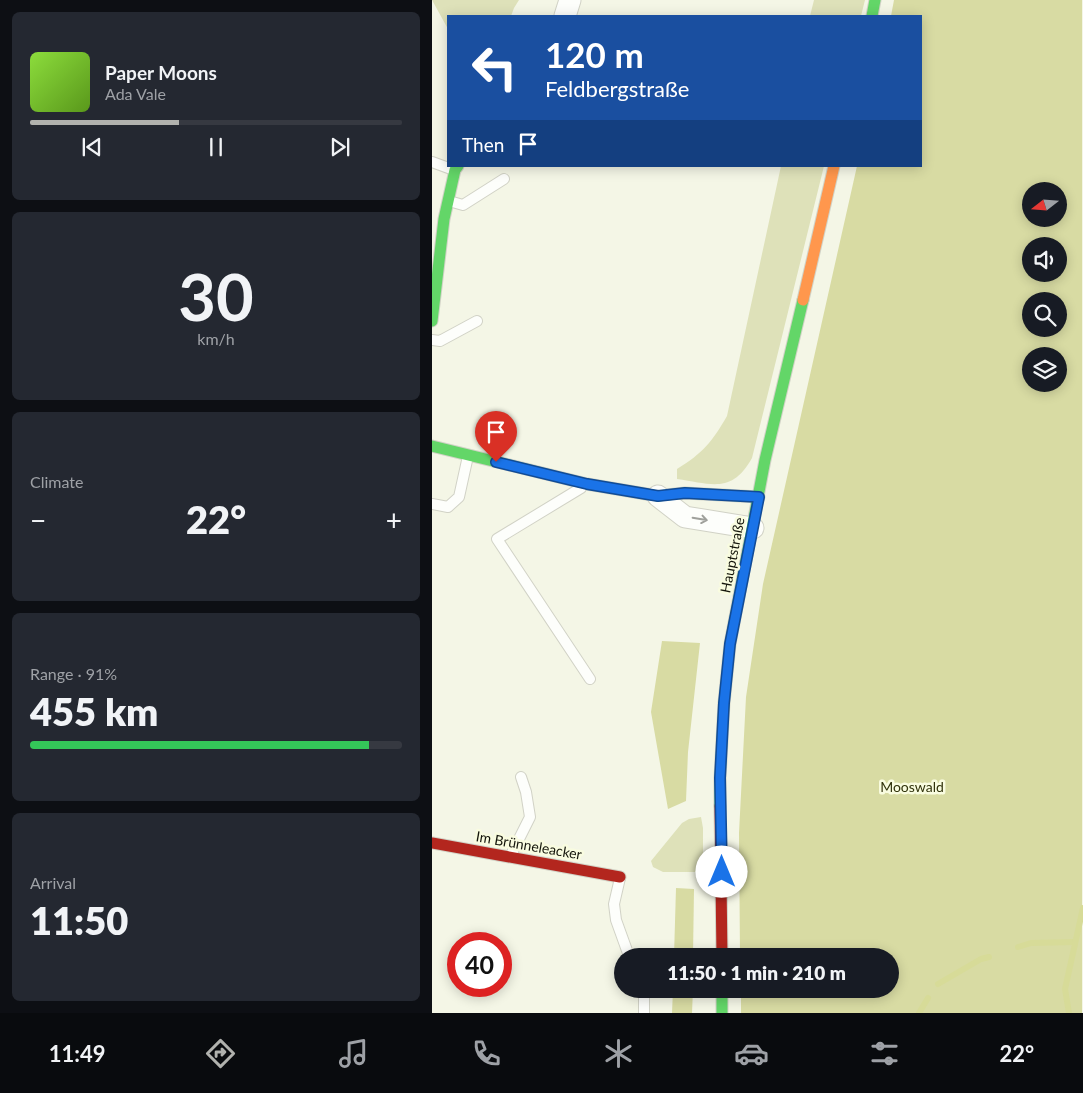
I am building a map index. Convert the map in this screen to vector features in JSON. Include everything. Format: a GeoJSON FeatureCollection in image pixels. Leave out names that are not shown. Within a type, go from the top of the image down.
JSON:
{"type":"FeatureCollection","features":[{"type":"Feature","properties":{"kind":"street"},"geometry":{"type":"LineString","coordinates":[[565,15],[570,0]]}},
{"type":"Feature","properties":{"kind":"street"},"geometry":{"type":"LineString","coordinates":[[872,15],[876,0]]}},
{"type":"Feature","properties":{"kind":"street","name":"Hauptstraße"},"geometry":{"type":"LineString","coordinates":[[722,948],[720,778],[724,703],[730,644],[765,460],[834,167]]}},
{"type":"Feature","properties":{"kind":"street"},"geometry":{"type":"LineString","coordinates":[[432,320],[448,200],[456,168]]}},
{"type":"Feature","properties":{"kind":"street"},"geometry":{"type":"LineString","coordinates":[[432,446],[587,484],[658,496],[685,493],[759,497]]}},
{"type":"Feature","properties":{"kind":"street"},"geometry":{"type":"LineString","coordinates":[[658,496],[685,517],[753,528]]}},
{"type":"Feature","properties":{"kind":"street","name":"Im Brünneleacker"},"geometry":{"type":"LineString","coordinates":[[432,843],[620,877]]}},
{"type":"Feature","properties":{"kind":"street"},"geometry":{"type":"LineString","coordinates":[[722,998],[722,1013]]}},
{"type":"Feature","properties":{"kind":"lane"},"geometry":{"type":"LineString","coordinates":[[432,162],[447,166]]}},
{"type":"Feature","properties":{"kind":"lane"},"geometry":{"type":"LineString","coordinates":[[448,200],[463,205],[504,179]]}},
{"type":"Feature","properties":{"kind":"lane"},"geometry":{"type":"LineString","coordinates":[[432,340],[440,341],[477,320]]}},
{"type":"Feature","properties":{"kind":"lane"},"geometry":{"type":"LineString","coordinates":[[432,504],[448,506],[459,497],[468,455]]}},
{"type":"Feature","properties":{"kind":"lane"},"geometry":{"type":"LineString","coordinates":[[587,484],[497,539],[590,679]]}},
{"type":"Feature","properties":{"kind":"lane"},"geometry":{"type":"LineString","coordinates":[[510,857],[530,817],[521,776]]}},
{"type":"Feature","properties":{"kind":"lane"},"geometry":{"type":"LineString","coordinates":[[620,877],[614,904],[616,920],[626,948]]}},
{"type":"Feature","properties":{"kind":"lane"},"geometry":{"type":"LineString","coordinates":[[644,998],[644,1013]]}},
{"type":"Feature","properties":{"kind":"green space"},"geometry":{"type":"Polygon","coordinates":[[[432,0],[519,0],[511,15],[447,15],[447,27],[432,0]]]}},
{"type":"Feature","properties":{"kind":"green space"},"geometry":{"type":"Polygon","coordinates":[[[814,0],[865,0],[861,15],[810,15],[814,0]]]}},
{"type":"Feature","properties":{"kind":"green space","name":"Mooswald"},"geometry":{"type":"Polygon","coordinates":[[[894,0],[1082,0],[1082,1013],[741,1013],[741,998],[899,998],[899,948],[740,948],[739,833],[746,697],[763,584],[857,167],[922,167],[922,15],[891,15],[894,0]]]}},
{"type":"Feature","properties":{"kind":"green space"},"geometry":{"type":"Polygon","coordinates":[[[781,167],[824,167],[752,458],[737,477],[729,482],[711,484],[677,479],[677,469],[694,458],[706,446],[717,433],[727,416],[781,167]]]}},
{"type":"Feature","properties":{"kind":"green space"},"geometry":{"type":"Polygon","coordinates":[[[662,641],[700,643],[688,752],[686,801],[668,809],[651,712],[662,641]]]}},
{"type":"Feature","properties":{"kind":"green space"},"geometry":{"type":"Polygon","coordinates":[[[701,817],[703,828],[703,865],[700,865],[700,872],[663,872],[653,867],[651,861],[682,823],[689,819],[701,817]]]}},
{"type":"Feature","properties":{"kind":"green space"},"geometry":{"type":"Polygon","coordinates":[[[676,888],[694,889],[693,948],[674,948],[676,888]]]}},
{"type":"Feature","properties":{"kind":"green space"},"geometry":{"type":"Polygon","coordinates":[[[673,998],[693,998],[692,1013],[672,1013],[673,998]]]}},
{"type":"Feature","properties":{"kind":"waterway"},"geometry":{"type":"LineString","coordinates":[[1069,1013],[1065,989],[1083,908]]}},
{"type":"Feature","properties":{"kind":"waterway"},"geometry":{"type":"LineString","coordinates":[[1018,947],[1031,943],[1075,942]]}},
{"type":"Feature","properties":{"kind":"waterway"},"geometry":{"type":"LineString","coordinates":[[938,984],[981,959],[989,957]]}},
{"type":"Feature","properties":{"kind":"waterway"},"geometry":{"type":"LineString","coordinates":[[919,1013],[928,998]]}},
{"type":"Feature","properties":{"kind":"traffic: fast"},"geometry":{"type":"LineString","coordinates":[[872,15],[875,0]]}},
{"type":"Feature","properties":{"kind":"traffic: fast"},"geometry":{"type":"LineString","coordinates":[[432,321],[444,219],[457,167]]}},
{"type":"Feature","properties":{"kind":"traffic: fast"},"geometry":{"type":"LineString","coordinates":[[720,806],[724,703],[730,644],[765,460],[803,300]]}},
{"type":"Feature","properties":{"kind":"traffic: fast"},"geometry":{"type":"LineString","coordinates":[[432,446],[587,484],[658,496],[685,493],[759,497]]}},
{"type":"Feature","properties":{"kind":"traffic: fast"},"geometry":{"type":"LineString","coordinates":[[722,998],[722,1013]]}},
{"type":"Feature","properties":{"kind":"traffic: slow"},"geometry":{"type":"LineString","coordinates":[[803,300],[834,167]]}},
{"type":"Feature","properties":{"kind":"traffic: jam"},"geometry":{"type":"LineString","coordinates":[[720,806],[722,948]]}},
{"type":"Feature","properties":{"kind":"traffic: jam"},"geometry":{"type":"LineString","coordinates":[[432,843],[620,877]]}},
{"type":"Feature","properties":{"kind":"route"},"geometry":{"type":"LineString","coordinates":[[496,462],[587,484],[658,496],[685,493],[759,497],[730,644],[724,703],[720,778],[722,872]]}}]}
